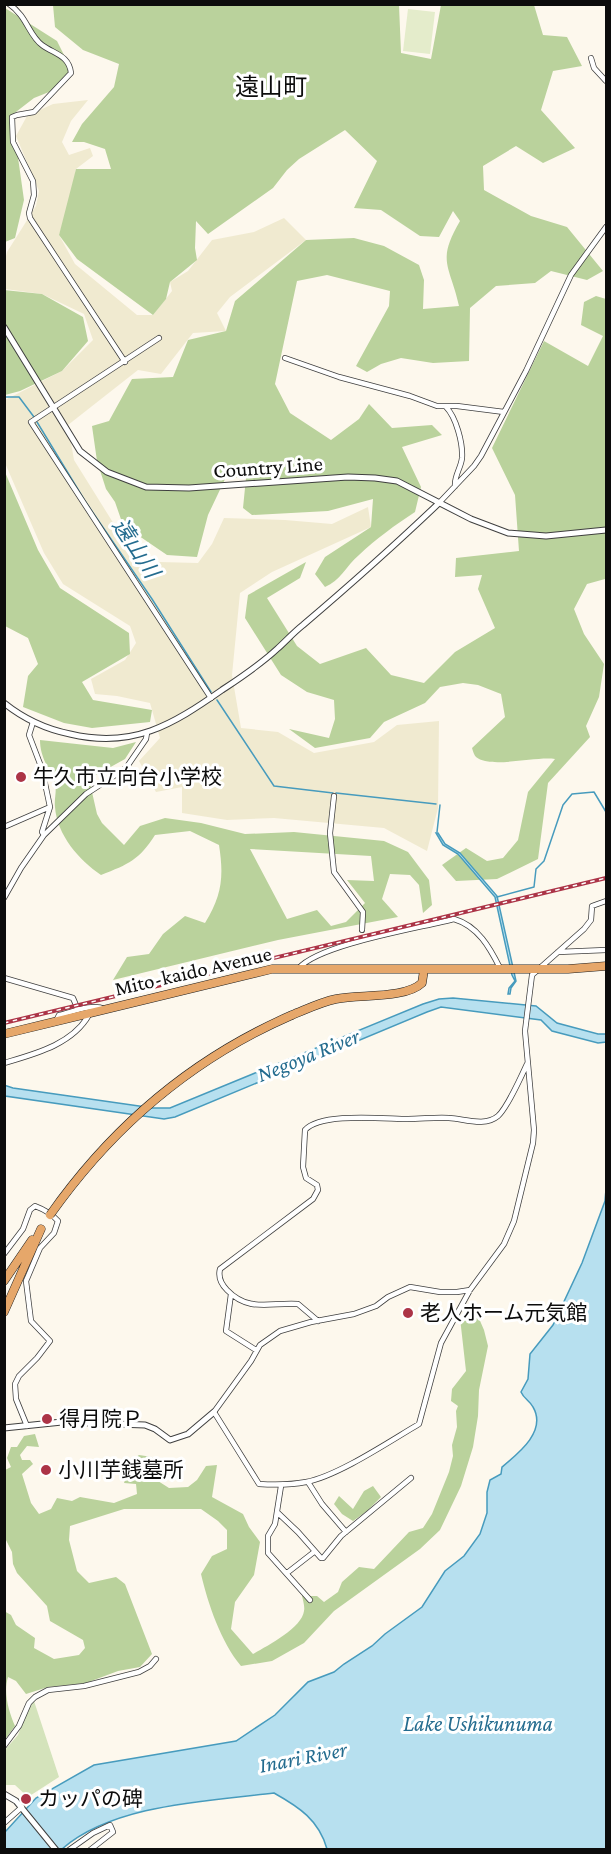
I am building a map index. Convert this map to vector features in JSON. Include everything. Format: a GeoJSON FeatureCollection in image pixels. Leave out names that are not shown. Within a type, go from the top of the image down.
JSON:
{"type":"FeatureCollection","features":[{"type":"Feature","properties":{"kind":"highway","name":"Mito-kaido Avenue"},"geometry":{"type":"LineString","coordinates":[[4,1034],[272,969],[537,969],[606,964]]}},
{"type":"Feature","properties":{"kind":"highway"},"geometry":{"type":"LineString","coordinates":[[4,1281],[80,1175],[110,1141],[163,1092],[232,1045],[292,1015],[334,999],[412,989],[422,983],[424,970]]}},
{"type":"Feature","properties":{"kind":"highway"},"geometry":{"type":"LineString","coordinates":[[4,1312],[41,1229]]}},
{"type":"Feature","properties":{"kind":"street"},"geometry":{"type":"LineString","coordinates":[[9,4],[22,14],[41,44],[59,53],[70,67],[71,73],[34,112],[12,117],[13,142],[33,181],[34,195],[29,213],[30,218],[125,362]]}},
{"type":"Feature","properties":{"kind":"street"},"geometry":{"type":"LineString","coordinates":[[591,58],[594,68],[606,81]]}},
{"type":"Feature","properties":{"kind":"street"},"geometry":{"type":"LineString","coordinates":[[4,703],[20,716],[65,733],[93,738],[121,738],[147,733],[185,716],[275,651],[301,626],[365,573],[439,503],[481,456],[526,371],[571,275],[604,234],[606,227]]}},
{"type":"Feature","properties":{"kind":"street","name":"Country Line"},"geometry":{"type":"LineString","coordinates":[[4,327],[81,452],[107,472],[146,487],[189,488],[348,477],[375,478],[397,481],[439,503],[508,533],[546,536],[604,531]]}},
{"type":"Feature","properties":{"kind":"street"},"geometry":{"type":"LineString","coordinates":[[159,338],[31,422],[211,698]]}},
{"type":"Feature","properties":{"kind":"street"},"geometry":{"type":"LineString","coordinates":[[285,358],[339,377],[410,396],[437,406],[504,412]]}},
{"type":"Feature","properties":{"kind":"street"},"geometry":{"type":"LineString","coordinates":[[445,406],[453,417],[462,456],[455,486]]}},
{"type":"Feature","properties":{"kind":"street"},"geometry":{"type":"LineString","coordinates":[[33,722],[29,735],[42,769],[50,807],[42,832],[44,835]]}},
{"type":"Feature","properties":{"kind":"street"},"geometry":{"type":"LineString","coordinates":[[4,898],[44,835],[86,794],[126,768],[146,739],[147,733]]}},
{"type":"Feature","properties":{"kind":"street"},"geometry":{"type":"LineString","coordinates":[[334,796],[330,833],[334,872],[363,912],[362,930]]}},
{"type":"Feature","properties":{"kind":"street"},"geometry":{"type":"LineString","coordinates":[[4,827],[50,807]]}},
{"type":"Feature","properties":{"kind":"street"},"geometry":{"type":"LineString","coordinates":[[214,1412],[259,1484],[281,1486],[308,1482],[341,1468],[419,1424],[441,1343],[470,1290],[504,1244],[514,1221],[533,1143],[534,1130],[525,1021],[532,975],[589,924],[591,906],[606,901]]}},
{"type":"Feature","properties":{"kind":"street"},"geometry":{"type":"LineString","coordinates":[[299,968],[312,958],[332,949],[454,919],[466,924],[479,935],[500,969]]}},
{"type":"Feature","properties":{"kind":"street"},"geometry":{"type":"LineString","coordinates":[[558,952],[606,950]]}},
{"type":"Feature","properties":{"kind":"street"},"geometry":{"type":"LineString","coordinates":[[4,978],[73,998],[78,1010]]}},
{"type":"Feature","properties":{"kind":"street"},"geometry":{"type":"LineString","coordinates":[[56,1021],[59,1015],[78,1010],[98,1006],[105,1009]]}},
{"type":"Feature","properties":{"kind":"street"},"geometry":{"type":"LineString","coordinates":[[4,1064],[61,1042],[86,1020],[90,1013]]}},
{"type":"Feature","properties":{"kind":"street"},"geometry":{"type":"LineString","coordinates":[[318,1321],[298,1304],[254,1305],[244,1302],[231,1294],[220,1280],[219,1274],[220,1269],[313,1199],[318,1190],[317,1185],[306,1178],[303,1167],[303,1137],[308,1126],[358,1117],[449,1118],[484,1122],[500,1114],[527,1064]]}},
{"type":"Feature","properties":{"kind":"street"},"geometry":{"type":"LineString","coordinates":[[4,1254],[23,1229],[30,1210],[35,1206],[57,1219],[56,1230],[40,1248],[26,1281],[31,1321],[50,1341],[19,1376],[15,1384],[16,1400],[27,1426]]}},
{"type":"Feature","properties":{"kind":"street"},"geometry":{"type":"LineString","coordinates":[[4,1428],[62,1422],[145,1425],[170,1440],[188,1434],[214,1412],[256,1350],[280,1331],[354,1314],[376,1306],[388,1297],[410,1287],[440,1292],[470,1290]]}},
{"type":"Feature","properties":{"kind":"street"},"geometry":{"type":"LineString","coordinates":[[231,1294],[226,1331],[256,1350]]}},
{"type":"Feature","properties":{"kind":"street"},"geometry":{"type":"LineString","coordinates":[[278,1513],[298,1532],[314,1552],[323,1558],[346,1532],[411,1478]]}},
{"type":"Feature","properties":{"kind":"street"},"geometry":{"type":"LineString","coordinates":[[308,1482],[322,1504],[346,1532]]}},
{"type":"Feature","properties":{"kind":"street"},"geometry":{"type":"LineString","coordinates":[[281,1486],[278,1513],[268,1536],[268,1553],[310,1600]]}},
{"type":"Feature","properties":{"kind":"street"},"geometry":{"type":"LineString","coordinates":[[287,1573],[314,1552]]}},
{"type":"Feature","properties":{"kind":"street"},"geometry":{"type":"LineString","coordinates":[[4,1746],[19,1726],[29,1704],[35,1697],[48,1690],[84,1686],[139,1672],[150,1666],[156,1659]]}},
{"type":"Feature","properties":{"kind":"street"},"geometry":{"type":"LineString","coordinates":[[4,1794],[13,1798],[56,1850]]}},
{"type":"Feature","properties":{"kind":"street"},"geometry":{"type":"LineString","coordinates":[[4,1824],[22,1808]]}},
{"type":"Feature","properties":{"kind":"street"},"geometry":{"type":"LineString","coordinates":[[69,1850],[93,1833],[110,1825],[113,1832],[90,1850]]}},
{"type":"Feature","properties":{"kind":"shaded area"},"geometry":{"type":"Polygon","coordinates":[[[88,100],[71,121],[62,142],[69,155],[90,148],[93,156],[76,169],[71,198],[59,235],[75,264],[137,315],[153,315],[172,291],[170,282],[188,271],[212,240],[254,232],[284,218],[306,240],[230,297],[217,313],[226,331],[193,333],[161,374],[138,370],[68,425],[74,460],[127,545],[159,562],[198,563],[212,544],[224,518],[332,524],[368,507],[371,527],[272,572],[240,593],[232,675],[241,728],[278,732],[314,753],[374,742],[397,725],[439,721],[438,808],[427,851],[384,828],[274,818],[227,820],[182,813],[182,787],[156,792],[139,761],[160,738],[150,703],[95,694],[91,679],[125,660],[136,643],[130,626],[63,584],[44,553],[5,463],[5,400],[62,371],[93,340],[84,314],[42,294],[5,289],[7,252],[36,206],[39,191],[16,136],[27,116],[53,104],[88,100]]]}},
{"type":"Feature","properties":{"kind":"green space"},"geometry":{"type":"Polygon","coordinates":[[[53,5],[399,5],[401,53],[431,59],[441,5],[534,5],[543,35],[567,37],[582,66],[553,71],[541,110],[575,148],[543,163],[516,146],[483,166],[484,190],[531,216],[567,227],[603,271],[587,280],[551,271],[535,283],[496,286],[470,308],[469,361],[433,363],[401,358],[381,364],[367,372],[356,366],[389,306],[390,291],[327,275],[297,281],[275,384],[290,413],[331,440],[359,419],[369,404],[392,428],[432,425],[442,435],[402,447],[421,487],[415,512],[372,543],[335,581],[325,587],[315,574],[325,557],[371,527],[373,499],[328,511],[252,515],[243,508],[246,478],[226,477],[208,515],[197,557],[167,555],[123,525],[115,502],[106,489],[97,461],[92,426],[109,421],[132,379],[173,377],[188,340],[226,331],[235,301],[306,240],[354,238],[384,246],[419,265],[424,280],[423,309],[459,306],[447,264],[447,255],[448,246],[460,221],[453,211],[439,237],[420,236],[381,210],[354,208],[377,161],[345,130],[299,159],[273,188],[208,234],[196,221],[197,260],[170,282],[166,299],[153,315],[77,259],[59,235],[76,169],[111,169],[105,149],[84,142],[72,142],[82,124],[114,87],[119,64],[83,50],[55,27],[53,5]]]}},
{"type":"Feature","properties":{"kind":"green space"},"geometry":{"type":"Polygon","coordinates":[[[5,8],[57,41],[71,69],[59,88],[34,98],[12,115],[24,200],[15,238],[5,242],[5,8]]]}},
{"type":"Feature","properties":{"kind":"green space"},"geometry":{"type":"Polygon","coordinates":[[[408,9],[435,12],[430,54],[403,51],[408,9]]]}},
{"type":"Feature","properties":{"kind":"green space"},"geometry":{"type":"Polygon","coordinates":[[[4,290],[42,294],[83,317],[88,341],[62,371],[20,391],[5,395],[4,290]]]}},
{"type":"Feature","properties":{"kind":"green space"},"geometry":{"type":"Polygon","coordinates":[[[596,296],[606,299],[606,576],[605,579],[587,584],[574,609],[584,634],[604,664],[599,697],[586,726],[590,737],[548,783],[538,859],[497,879],[456,881],[442,865],[466,848],[487,861],[503,858],[518,840],[528,792],[555,759],[491,762],[476,757],[472,748],[505,717],[501,694],[478,685],[463,683],[440,687],[425,703],[384,722],[370,738],[315,748],[289,729],[329,738],[335,719],[334,700],[307,692],[281,675],[245,618],[248,595],[306,562],[300,578],[267,598],[297,646],[320,664],[366,648],[391,675],[424,683],[455,652],[495,628],[478,589],[482,575],[455,577],[456,558],[519,551],[515,495],[492,448],[544,341],[588,366],[603,336],[581,325],[584,302],[596,296]]]}},
{"type":"Feature","properties":{"kind":"green space"},"geometry":{"type":"Polygon","coordinates":[[[5,472],[38,550],[60,588],[129,633],[130,654],[82,682],[93,700],[152,710],[150,722],[92,728],[64,723],[23,707],[28,676],[38,664],[28,638],[5,626],[5,472]]]}},
{"type":"Feature","properties":{"kind":"green space"},"geometry":{"type":"Polygon","coordinates":[[[40,740],[113,748],[136,742],[125,759],[89,779],[97,814],[102,823],[124,845],[140,826],[165,818],[201,823],[245,834],[294,832],[384,841],[408,852],[429,880],[432,905],[423,913],[419,885],[410,875],[390,874],[382,899],[398,917],[278,940],[113,980],[127,957],[149,954],[163,934],[185,916],[205,923],[215,904],[220,886],[219,845],[190,831],[155,835],[138,856],[119,868],[101,875],[70,846],[60,827],[55,807],[55,784],[40,746],[40,740]],[[250,849],[287,919],[317,910],[331,926],[346,922],[365,903],[347,880],[374,881],[371,856],[250,849]]]}},
{"type":"Feature","properties":{"kind":"green space"},"geometry":{"type":"Polygon","coordinates":[[[474,1307],[488,1346],[479,1390],[473,1447],[461,1486],[440,1530],[420,1549],[334,1611],[304,1643],[272,1661],[241,1666],[227,1646],[216,1622],[201,1574],[212,1556],[227,1549],[227,1530],[218,1521],[201,1509],[124,1509],[70,1526],[69,1540],[77,1571],[89,1583],[116,1577],[125,1584],[152,1654],[140,1667],[118,1671],[86,1683],[48,1687],[26,1694],[16,1681],[8,1677],[6,1696],[15,1726],[6,1738],[4,1736],[4,1611],[11,1615],[16,1625],[35,1638],[34,1648],[54,1659],[79,1655],[85,1648],[83,1640],[50,1621],[47,1606],[17,1573],[13,1564],[12,1552],[5,1538],[5,1470],[11,1467],[7,1458],[11,1447],[17,1447],[24,1436],[35,1434],[39,1447],[27,1446],[20,1455],[22,1460],[30,1460],[33,1464],[22,1474],[31,1503],[39,1514],[51,1509],[57,1498],[72,1501],[80,1497],[114,1503],[137,1494],[136,1484],[124,1483],[132,1460],[139,1455],[152,1457],[158,1481],[169,1488],[188,1487],[197,1480],[206,1466],[217,1465],[212,1497],[243,1514],[260,1542],[254,1575],[235,1602],[231,1629],[253,1654],[283,1636],[297,1624],[304,1611],[302,1596],[317,1596],[324,1602],[338,1592],[342,1582],[359,1567],[374,1569],[409,1532],[423,1528],[432,1514],[453,1456],[452,1445],[457,1427],[458,1406],[451,1401],[452,1389],[466,1371],[460,1318],[474,1307]]]}},
{"type":"Feature","properties":{"kind":"green space"},"geometry":{"type":"Polygon","coordinates":[[[373,1486],[381,1497],[353,1521],[342,1514],[334,1504],[339,1496],[353,1509],[364,1491],[373,1486]]]}},
{"type":"Feature","properties":{"kind":"green space"},"geometry":{"type":"Polygon","coordinates":[[[34,1701],[59,1777],[28,1797],[15,1785],[5,1785],[4,1751],[18,1735],[34,1701]]]}},
{"type":"Feature","properties":{"kind":"water"},"geometry":{"type":"Polygon","coordinates":[[[436,833],[445,844],[460,853],[497,896],[516,981],[510,994],[508,994],[509,988],[515,981],[495,897],[458,854],[443,845],[436,833]]]}},
{"type":"Feature","properties":{"kind":"water","name":"Negoya River"},"geometry":{"type":"Polygon","coordinates":[[[453,998],[536,1006],[557,1023],[606,1034],[606,1042],[598,1043],[552,1031],[541,1020],[441,1007],[175,1117],[164,1119],[5,1096],[4,1085],[153,1108],[170,1108],[423,1004],[453,998]]]}},
{"type":"Feature","properties":{"kind":"water","name":"Lake Ushikunuma"},"geometry":{"type":"Polygon","coordinates":[[[606,1189],[606,1849],[327,1849],[319,1830],[307,1815],[274,1793],[192,1802],[134,1814],[107,1822],[83,1834],[62,1849],[5,1850],[5,1832],[36,1798],[94,1765],[236,1741],[275,1715],[308,1682],[334,1672],[422,1607],[445,1571],[464,1556],[480,1534],[487,1513],[487,1492],[490,1480],[501,1474],[502,1467],[523,1448],[534,1433],[536,1416],[532,1405],[521,1392],[528,1379],[530,1354],[553,1325],[582,1263],[605,1201],[606,1189]]]}},
{"type":"Feature","properties":{"kind":"waterway","name":"遠山川"},"geometry":{"type":"LineString","coordinates":[[4,397],[19,397],[34,417]]}},
{"type":"Feature","properties":{"kind":"waterway","name":"遠山川"},"geometry":{"type":"LineString","coordinates":[[37,422],[85,501],[152,599],[211,692]]}},
{"type":"Feature","properties":{"kind":"waterway","name":"遠山川"},"geometry":{"type":"LineString","coordinates":[[217,700],[274,786],[333,793]]}},
{"type":"Feature","properties":{"kind":"waterway"},"geometry":{"type":"LineString","coordinates":[[497,897],[534,887],[536,869],[544,861],[563,805],[572,794],[594,792],[606,812]]}},
{"type":"Feature","properties":{"kind":"waterway","name":"遠山川"},"geometry":{"type":"LineString","coordinates":[[336,793],[436,804]]}},
{"type":"Feature","properties":{"kind":"waterway","name":"遠山川"},"geometry":{"type":"LineString","coordinates":[[437,832],[440,805]]}},
{"type":"Feature","properties":{"kind":"railway"},"geometry":{"type":"LineString","coordinates":[[4,1023],[606,878]]}},
{"type":"Feature","properties":{"kind":"place","name":"牛久市立向台小学校"},"geometry":{"type":"Point","coordinates":[21,777]}},
{"type":"Feature","properties":{"kind":"place","name":"老人ホーム元気館"},"geometry":{"type":"Point","coordinates":[408,1313]}},
{"type":"Feature","properties":{"kind":"place","name":"得月院Ｐ"},"geometry":{"type":"Point","coordinates":[47,1419]}},
{"type":"Feature","properties":{"kind":"place","name":"小川芋銭墓所"},"geometry":{"type":"Point","coordinates":[46,1470]}},
{"type":"Feature","properties":{"kind":"place","name":"カッパの碑"},"geometry":{"type":"Point","coordinates":[26,1799]}},
{"type":"Feature","properties":{"kind":"district","name":"遠山町"},"geometry":{"type":"Point","coordinates":[271,86]}},
{"type":"Feature","properties":{"kind":"water label","name":"Inari River"},"geometry":{"type":"Point","coordinates":[303,1757]}}]}
